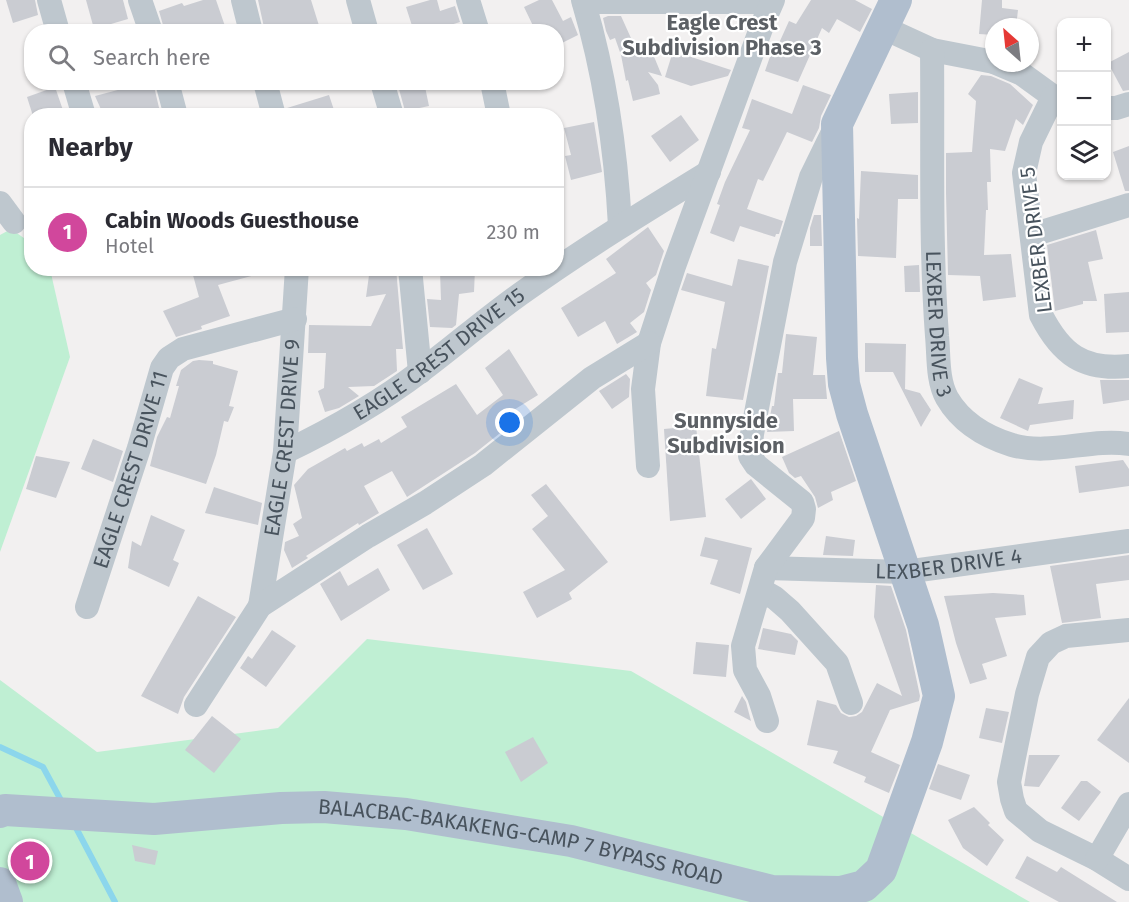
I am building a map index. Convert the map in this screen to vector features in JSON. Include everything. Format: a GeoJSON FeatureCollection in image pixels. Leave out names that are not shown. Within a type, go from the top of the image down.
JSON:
{"type":"FeatureCollection","features":[{"type":"Feature","properties":{"kind":"main road","name":"BALACBAC-BAKAKENG-CAMP 7 BYPASS ROAD"},"geometry":{"type":"LineString","coordinates":[[0,812],[44,812],[154,819],[281,808],[324,807],[406,814],[571,841],[772,891],[841,892],[864,886],[881,870],[927,742],[939,696],[923,625],[852,414],[844,384],[842,358],[837,124],[897,0]]}},
{"type":"Feature","properties":{"kind":"main road"},"geometry":{"type":"LineString","coordinates":[[0,883],[7,902]]}},
{"type":"Feature","properties":{"kind":"street"},"geometry":{"type":"LineString","coordinates":[[49,0],[56,24]]}},
{"type":"Feature","properties":{"kind":"street"},"geometry":{"type":"LineString","coordinates":[[140,0],[148,24]]}},
{"type":"Feature","properties":{"kind":"street"},"geometry":{"type":"LineString","coordinates":[[243,0],[249,24]]}},
{"type":"Feature","properties":{"kind":"street"},"geometry":{"type":"LineString","coordinates":[[358,0],[365,24]]}},
{"type":"Feature","properties":{"kind":"street"},"geometry":{"type":"LineString","coordinates":[[468,0],[476,24]]}},
{"type":"Feature","properties":{"kind":"street"},"geometry":{"type":"LineString","coordinates":[[620,226],[618,176],[610,115],[603,75],[583,1],[772,1],[674,266],[650,343],[643,389],[648,466]]}},
{"type":"Feature","properties":{"kind":"street"},"geometry":{"type":"LineString","coordinates":[[884,28],[932,50],[985,61]]}},
{"type":"Feature","properties":{"kind":"street","name":"LEXBER DRIVE 3"},"geometry":{"type":"LineString","coordinates":[[932,50],[935,308],[940,380],[946,397],[957,412],[974,428],[1011,445],[1037,449],[1108,441],[1129,444]]}},
{"type":"Feature","properties":{"kind":"street"},"geometry":{"type":"LineString","coordinates":[[1017,72],[1057,100]]}},
{"type":"Feature","properties":{"kind":"street"},"geometry":{"type":"LineString","coordinates":[[76,90],[82,108]]}},
{"type":"Feature","properties":{"kind":"street"},"geometry":{"type":"LineString","coordinates":[[168,90],[174,108]]}},
{"type":"Feature","properties":{"kind":"street"},"geometry":{"type":"LineString","coordinates":[[267,90],[272,108]]}},
{"type":"Feature","properties":{"kind":"street"},"geometry":{"type":"LineString","coordinates":[[384,90],[390,108]]}},
{"type":"Feature","properties":{"kind":"street"},"geometry":{"type":"LineString","coordinates":[[494,90],[497,108]]}},
{"type":"Feature","properties":{"kind":"street","name":"LEXBER DRIVE 5"},"geometry":{"type":"LineString","coordinates":[[1057,100],[1031,142],[1024,173],[1041,315],[1070,354],[1084,364],[1129,366]]}},
{"type":"Feature","properties":{"kind":"street"},"geometry":{"type":"LineString","coordinates":[[1111,108],[1129,104]]}},
{"type":"Feature","properties":{"kind":"street"},"geometry":{"type":"LineString","coordinates":[[767,721],[759,696],[745,670],[743,646],[764,579],[803,518],[804,509],[802,502],[756,465],[750,456],[752,434],[785,262],[811,177],[837,124]]}},
{"type":"Feature","properties":{"kind":"street","name":"EAGLE CREST DRIVE 15"},"geometry":{"type":"LineString","coordinates":[[564,257],[709,172]]}},
{"type":"Feature","properties":{"kind":"street"},"geometry":{"type":"LineString","coordinates":[[1032,235],[1129,205]]}},
{"type":"Feature","properties":{"kind":"street","name":"EAGLE CREST DRIVE 9"},"geometry":{"type":"LineString","coordinates":[[260,606],[285,452],[297,276]]}},
{"type":"Feature","properties":{"kind":"street"},"geometry":{"type":"LineString","coordinates":[[411,276],[420,372]]}},
{"type":"Feature","properties":{"kind":"street","name":"EAGLE CREST DRIVE 15"},"geometry":{"type":"LineString","coordinates":[[285,452],[350,419],[420,372],[523,280]]}},
{"type":"Feature","properties":{"kind":"street","name":"EAGLE CREST DRIVE 11"},"geometry":{"type":"LineString","coordinates":[[87,608],[139,448],[162,368],[169,358],[183,349],[295,319]]}},
{"type":"Feature","properties":{"kind":"street"},"geometry":{"type":"LineString","coordinates":[[196,705],[260,606],[483,465],[592,378],[650,343]]}},
{"type":"Feature","properties":{"kind":"street","name":"LEXBER DRIVE 4"},"geometry":{"type":"LineString","coordinates":[[764,579],[905,572],[1129,541]]}},
{"type":"Feature","properties":{"kind":"street"},"geometry":{"type":"LineString","coordinates":[[764,579],[775,598],[837,663],[851,703]]}},
{"type":"Feature","properties":{"kind":"street"},"geometry":{"type":"LineString","coordinates":[[1129,630],[1066,636],[1051,643],[1038,657],[1027,694],[1009,782],[1017,811],[1040,831],[1097,859],[1129,879]]}},
{"type":"Feature","properties":{"kind":"street"},"geometry":{"type":"LineString","coordinates":[[1097,859],[1129,804]]}},
{"type":"Feature","properties":{"kind":"green space"},"geometry":{"type":"Polygon","coordinates":[[[11,229],[24,238],[24,276],[52,276],[70,357],[0,552],[0,235],[11,229]]]}},
{"type":"Feature","properties":{"kind":"green space"},"geometry":{"type":"Polygon","coordinates":[[[367,639],[631,671],[1030,902],[0,902],[0,680],[97,752],[278,728],[367,639]]]}},
{"type":"Feature","properties":{"kind":"building"},"geometry":{"type":"Polygon","coordinates":[[[6,0],[35,0],[38,15],[13,23],[6,0]]]}},
{"type":"Feature","properties":{"kind":"building"},"geometry":{"type":"Polygon","coordinates":[[[86,0],[123,0],[128,19],[111,24],[93,24],[86,0]]]}},
{"type":"Feature","properties":{"kind":"building"},"geometry":{"type":"Polygon","coordinates":[[[203,0],[216,0],[224,24],[163,24],[159,11],[182,3],[184,6],[203,0]]]}},
{"type":"Feature","properties":{"kind":"building"},"geometry":{"type":"Polygon","coordinates":[[[258,0],[311,0],[318,24],[263,24],[258,0]]]}},
{"type":"Feature","properties":{"kind":"building"},"geometry":{"type":"Polygon","coordinates":[[[437,0],[440,11],[455,6],[460,22],[411,24],[406,7],[437,0]]]}},
{"type":"Feature","properties":{"kind":"building"},"geometry":{"type":"Polygon","coordinates":[[[539,0],[552,0],[563,21],[571,17],[578,35],[564,42],[564,24],[532,24],[524,7],[539,0]]]}},
{"type":"Feature","properties":{"kind":"building"},"geometry":{"type":"Polygon","coordinates":[[[811,0],[855,0],[872,9],[860,32],[837,19],[829,33],[822,28],[798,82],[765,71],[772,51],[775,52],[789,21],[796,24],[811,0]]]}},
{"type":"Feature","properties":{"kind":"building"},"geometry":{"type":"Polygon","coordinates":[[[982,0],[1002,0],[1002,8],[1018,10],[1017,18],[985,18],[985,34],[979,34],[982,0]]]}},
{"type":"Feature","properties":{"kind":"building"},"geometry":{"type":"Polygon","coordinates":[[[621,16],[635,47],[648,42],[662,76],[648,72],[658,85],[660,94],[633,101],[615,38],[610,40],[606,31],[603,18],[621,16]]]}},
{"type":"Feature","properties":{"kind":"building"},"geometry":{"type":"Polygon","coordinates":[[[673,51],[731,70],[728,76],[691,86],[665,77],[673,51]]]}},
{"type":"Feature","properties":{"kind":"building"},"geometry":{"type":"Polygon","coordinates":[[[1129,52],[1129,90],[1123,91],[1111,69],[1111,61],[1129,52]]]}},
{"type":"Feature","properties":{"kind":"building"},"geometry":{"type":"Polygon","coordinates":[[[981,75],[991,76],[1010,84],[1033,105],[1023,125],[1016,119],[1005,151],[990,149],[991,182],[987,182],[988,210],[986,210],[984,255],[1011,254],[1016,297],[983,301],[980,276],[948,275],[946,193],[946,153],[972,152],[976,101],[968,94],[981,75]]]}},
{"type":"Feature","properties":{"kind":"building"},"geometry":{"type":"Polygon","coordinates":[[[803,85],[831,95],[821,116],[819,128],[812,142],[787,132],[763,181],[758,179],[747,209],[783,221],[779,234],[775,237],[740,226],[734,242],[710,233],[725,182],[750,130],[742,128],[752,99],[792,114],[803,85]]]}},
{"type":"Feature","properties":{"kind":"building"},"geometry":{"type":"Polygon","coordinates":[[[47,90],[56,90],[62,108],[30,108],[27,97],[47,90]]]}},
{"type":"Feature","properties":{"kind":"building"},"geometry":{"type":"Polygon","coordinates":[[[118,90],[155,90],[159,108],[100,108],[95,96],[118,90]]]}},
{"type":"Feature","properties":{"kind":"building"},"geometry":{"type":"Polygon","coordinates":[[[399,90],[426,90],[429,106],[404,108],[399,90]]]}},
{"type":"Feature","properties":{"kind":"building"},"geometry":{"type":"Polygon","coordinates":[[[918,92],[918,123],[891,124],[889,94],[918,92]]]}},
{"type":"Feature","properties":{"kind":"building"},"geometry":{"type":"Polygon","coordinates":[[[329,95],[333,108],[287,108],[329,95]]]}},
{"type":"Feature","properties":{"kind":"building"},"geometry":{"type":"Polygon","coordinates":[[[681,115],[699,140],[670,162],[651,136],[681,115]]]}},
{"type":"Feature","properties":{"kind":"building"},"geometry":{"type":"Polygon","coordinates":[[[594,122],[602,172],[571,180],[565,156],[571,155],[564,128],[594,122]]]}},
{"type":"Feature","properties":{"kind":"building"},"geometry":{"type":"Polygon","coordinates":[[[1129,146],[1129,191],[1125,191],[1113,152],[1129,146]]]}},
{"type":"Feature","properties":{"kind":"building"},"geometry":{"type":"Polygon","coordinates":[[[861,171],[918,175],[918,199],[898,199],[896,258],[858,256],[857,218],[859,219],[861,171]]]}},
{"type":"Feature","properties":{"kind":"building"},"geometry":{"type":"Polygon","coordinates":[[[814,215],[821,215],[822,246],[810,246],[810,228],[814,215]]]}},
{"type":"Feature","properties":{"kind":"building"},"geometry":{"type":"Polygon","coordinates":[[[648,227],[664,251],[656,275],[646,283],[651,290],[644,312],[630,323],[637,332],[617,344],[605,321],[578,337],[561,308],[616,273],[606,259],[648,227]]]}},
{"type":"Feature","properties":{"kind":"building"},"geometry":{"type":"Polygon","coordinates":[[[1096,230],[1103,259],[1088,262],[1097,301],[1083,301],[1083,304],[1055,311],[1047,245],[1096,230]]]}},
{"type":"Feature","properties":{"kind":"building"},"geometry":{"type":"Polygon","coordinates":[[[738,259],[769,266],[743,400],[706,396],[712,348],[716,349],[725,302],[681,290],[687,273],[732,286],[738,259]]]}},
{"type":"Feature","properties":{"kind":"building"},"geometry":{"type":"Polygon","coordinates":[[[919,265],[920,292],[905,292],[904,266],[919,265]]]}},
{"type":"Feature","properties":{"kind":"building"},"geometry":{"type":"Polygon","coordinates":[[[193,276],[251,276],[218,285],[230,316],[201,326],[202,329],[176,337],[163,311],[199,297],[193,276]]]}},
{"type":"Feature","properties":{"kind":"building"},"geometry":{"type":"Polygon","coordinates":[[[369,276],[397,276],[403,349],[396,349],[397,371],[374,386],[348,387],[359,396],[339,408],[325,412],[318,391],[324,388],[326,353],[308,353],[309,325],[371,326],[386,294],[366,297],[369,276]]]}},
{"type":"Feature","properties":{"kind":"building"},"geometry":{"type":"Polygon","coordinates":[[[440,276],[475,276],[474,292],[459,294],[456,325],[452,328],[430,327],[427,299],[441,300],[440,276]]]}},
{"type":"Feature","properties":{"kind":"building"},"geometry":{"type":"Polygon","coordinates":[[[1129,292],[1129,332],[1106,333],[1104,294],[1129,292]]]}},
{"type":"Feature","properties":{"kind":"building"},"geometry":{"type":"Polygon","coordinates":[[[786,334],[817,337],[813,375],[825,375],[827,399],[793,399],[794,431],[767,432],[772,406],[774,406],[778,373],[782,373],[786,334]]]}},
{"type":"Feature","properties":{"kind":"building"},"geometry":{"type":"Polygon","coordinates":[[[865,343],[906,344],[905,389],[920,393],[931,410],[921,427],[893,372],[865,372],[865,343]]]}},
{"type":"Feature","properties":{"kind":"building"},"geometry":{"type":"Polygon","coordinates":[[[509,349],[538,395],[507,414],[514,422],[475,453],[407,497],[392,471],[364,486],[379,513],[359,525],[358,523],[306,556],[308,558],[292,568],[284,550],[285,542],[299,536],[293,524],[302,518],[294,485],[308,469],[345,448],[347,451],[362,443],[364,447],[379,439],[381,443],[407,427],[401,417],[456,384],[477,415],[503,395],[485,368],[509,349]]]}},
{"type":"Feature","properties":{"kind":"building"},"geometry":{"type":"Polygon","coordinates":[[[193,361],[213,361],[213,364],[238,371],[229,406],[234,407],[228,422],[224,421],[206,484],[150,466],[157,437],[167,417],[170,418],[181,370],[193,361]]]}},
{"type":"Feature","properties":{"kind":"building"},"geometry":{"type":"Polygon","coordinates":[[[626,374],[630,379],[629,397],[612,409],[599,391],[626,374]]]}},
{"type":"Feature","properties":{"kind":"building"},"geometry":{"type":"Polygon","coordinates":[[[1019,378],[1043,388],[1038,404],[1074,400],[1073,419],[1030,425],[1028,431],[1000,418],[1019,378]]]}},
{"type":"Feature","properties":{"kind":"building"},"geometry":{"type":"Polygon","coordinates":[[[1100,380],[1129,380],[1129,400],[1103,404],[1100,380]]]}},
{"type":"Feature","properties":{"kind":"building"},"geometry":{"type":"Polygon","coordinates":[[[696,426],[706,517],[670,521],[664,429],[696,426]]]}},
{"type":"Feature","properties":{"kind":"building"},"geometry":{"type":"Polygon","coordinates":[[[839,431],[856,481],[831,492],[833,500],[818,508],[815,497],[801,476],[795,478],[789,473],[782,457],[839,431]]]}},
{"type":"Feature","properties":{"kind":"building"},"geometry":{"type":"Polygon","coordinates":[[[93,439],[123,451],[113,482],[81,469],[93,439]]]}},
{"type":"Feature","properties":{"kind":"building"},"geometry":{"type":"Polygon","coordinates":[[[36,456],[70,462],[56,498],[26,489],[36,456]]]}},
{"type":"Feature","properties":{"kind":"building"},"geometry":{"type":"Polygon","coordinates":[[[1123,460],[1129,469],[1129,486],[1079,493],[1075,466],[1123,460]]]}},
{"type":"Feature","properties":{"kind":"building"},"geometry":{"type":"Polygon","coordinates":[[[751,479],[766,499],[741,519],[725,499],[751,479]]]}},
{"type":"Feature","properties":{"kind":"building"},"geometry":{"type":"Polygon","coordinates":[[[546,484],[608,562],[569,593],[572,599],[537,618],[523,592],[565,570],[532,529],[548,516],[531,495],[546,484]]]}},
{"type":"Feature","properties":{"kind":"building"},"geometry":{"type":"Polygon","coordinates":[[[214,487],[262,503],[258,525],[205,513],[214,487]]]}},
{"type":"Feature","properties":{"kind":"building"},"geometry":{"type":"Polygon","coordinates":[[[151,515],[185,530],[173,560],[179,563],[169,587],[128,568],[132,541],[141,546],[151,515]]]}},
{"type":"Feature","properties":{"kind":"building"},"geometry":{"type":"Polygon","coordinates":[[[427,528],[453,574],[423,590],[397,545],[427,528]]]}},
{"type":"Feature","properties":{"kind":"building"},"geometry":{"type":"Polygon","coordinates":[[[826,536],[855,540],[853,556],[823,555],[826,536]]]}},
{"type":"Feature","properties":{"kind":"building"},"geometry":{"type":"Polygon","coordinates":[[[705,537],[752,548],[740,594],[710,584],[718,560],[700,556],[705,537]]]}},
{"type":"Feature","properties":{"kind":"building"},"geometry":{"type":"Polygon","coordinates":[[[1129,555],[1129,580],[1096,584],[1101,618],[1062,623],[1050,566],[1129,555]]]}},
{"type":"Feature","properties":{"kind":"building"},"geometry":{"type":"Polygon","coordinates":[[[378,568],[390,590],[341,621],[320,584],[340,571],[348,586],[378,568]]]}},
{"type":"Feature","properties":{"kind":"building"},"geometry":{"type":"Polygon","coordinates":[[[876,585],[891,586],[906,630],[920,696],[919,701],[890,710],[871,752],[900,765],[889,793],[864,782],[866,777],[833,763],[838,751],[807,745],[817,700],[836,705],[841,713],[849,717],[862,712],[877,683],[902,696],[874,617],[876,585]]]}},
{"type":"Feature","properties":{"kind":"building"},"geometry":{"type":"Polygon","coordinates":[[[993,593],[1024,595],[1026,615],[995,618],[1007,656],[982,664],[987,679],[970,684],[956,643],[944,596],[993,593]]]}},
{"type":"Feature","properties":{"kind":"building"},"geometry":{"type":"Polygon","coordinates":[[[198,596],[236,617],[184,697],[178,714],[141,696],[198,596]]]}},
{"type":"Feature","properties":{"kind":"building"},"geometry":{"type":"Polygon","coordinates":[[[763,628],[791,634],[798,641],[795,655],[758,649],[763,628]]]}},
{"type":"Feature","properties":{"kind":"building"},"geometry":{"type":"Polygon","coordinates":[[[272,630],[296,646],[266,687],[240,668],[248,656],[252,659],[272,630]]]}},
{"type":"Feature","properties":{"kind":"building"},"geometry":{"type":"Polygon","coordinates":[[[696,642],[729,645],[726,677],[693,674],[696,642]]]}},
{"type":"Feature","properties":{"kind":"building"},"geometry":{"type":"Polygon","coordinates":[[[742,696],[746,702],[751,721],[734,712],[742,696]]]}},
{"type":"Feature","properties":{"kind":"building"},"geometry":{"type":"Polygon","coordinates":[[[1129,698],[1129,763],[1097,740],[1129,698]]]}},
{"type":"Feature","properties":{"kind":"building"},"geometry":{"type":"Polygon","coordinates":[[[986,708],[1009,712],[1002,743],[979,738],[986,708]]]}},
{"type":"Feature","properties":{"kind":"building"},"geometry":{"type":"Polygon","coordinates":[[[212,716],[241,739],[214,773],[185,750],[212,716]]]}},
{"type":"Feature","properties":{"kind":"building"},"geometry":{"type":"Polygon","coordinates":[[[533,737],[548,763],[521,782],[505,752],[533,737]]]}},
{"type":"Feature","properties":{"kind":"building"},"geometry":{"type":"Polygon","coordinates":[[[1029,755],[1060,755],[1039,787],[1024,786],[1029,755]]]}},
{"type":"Feature","properties":{"kind":"building"},"geometry":{"type":"Polygon","coordinates":[[[938,764],[970,775],[961,800],[929,789],[938,764]]]}},
{"type":"Feature","properties":{"kind":"building"},"geometry":{"type":"Polygon","coordinates":[[[1081,781],[1087,781],[1101,792],[1079,821],[1061,808],[1081,781]]]}},
{"type":"Feature","properties":{"kind":"building"},"geometry":{"type":"Polygon","coordinates":[[[974,807],[1004,840],[987,866],[963,848],[948,820],[974,807]]]}},
{"type":"Feature","properties":{"kind":"building"},"geometry":{"type":"Polygon","coordinates":[[[17,843],[42,843],[42,878],[18,879],[17,843]]]}},
{"type":"Feature","properties":{"kind":"building"},"geometry":{"type":"Polygon","coordinates":[[[132,845],[158,851],[155,865],[135,861],[132,845]]]}},
{"type":"Feature","properties":{"kind":"building"},"geometry":{"type":"Polygon","coordinates":[[[1027,856],[1057,872],[1061,867],[1117,902],[1059,902],[1015,878],[1027,856]]]}},
{"type":"Feature","properties":{"kind":"waterway"},"geometry":{"type":"LineString","coordinates":[[0,747],[43,767],[63,804]]}},
{"type":"Feature","properties":{"kind":"waterway"},"geometry":{"type":"LineString","coordinates":[[74,824],[115,902]]}},
{"type":"Feature","properties":{"kind":"place","name":"Cabin Woods Guesthouse"},"geometry":{"type":"Point","coordinates":[30,861]}},
{"type":"Feature","properties":{"kind":"district","name":"Eagle Crest Subdivision Phase 3"},"geometry":{"type":"Point","coordinates":[722,34]}},
{"type":"Feature","properties":{"kind":"district","name":"Sunnyside Subdivision"},"geometry":{"type":"Point","coordinates":[726,432]}}]}
